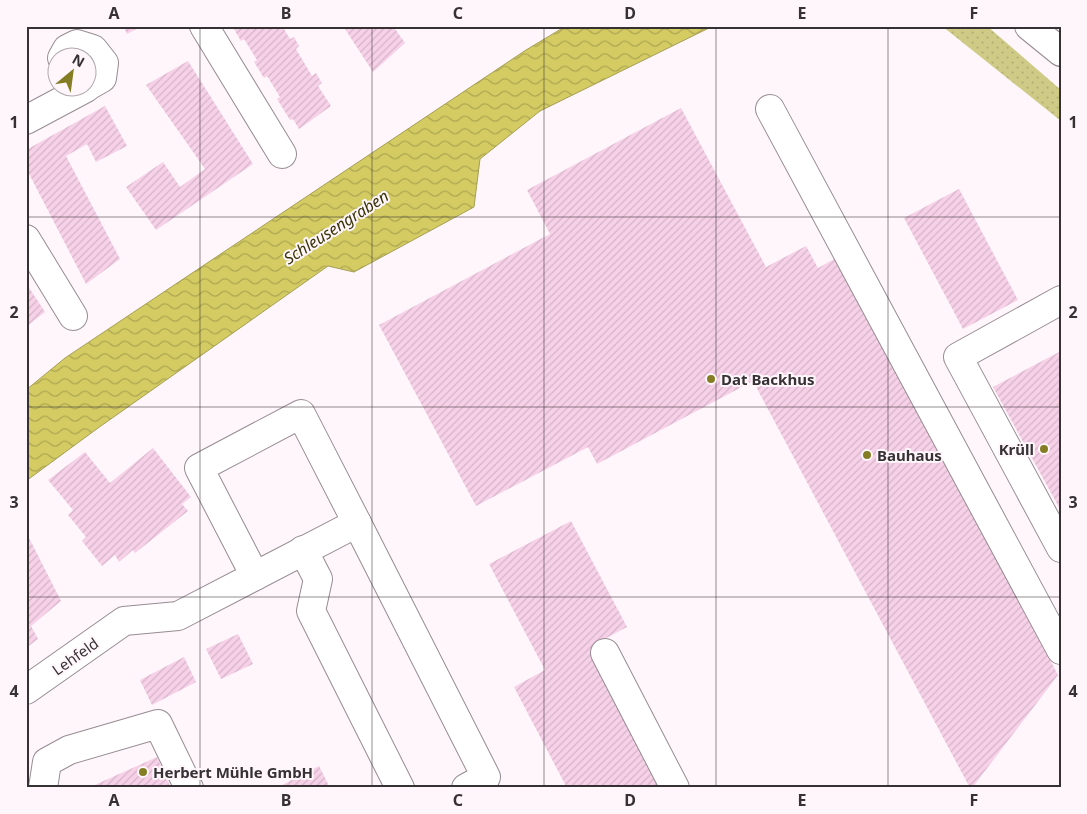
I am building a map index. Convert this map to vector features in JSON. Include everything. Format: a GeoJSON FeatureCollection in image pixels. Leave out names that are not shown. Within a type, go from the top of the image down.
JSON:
{"type":"FeatureCollection","features":[{"type":"Feature","properties":{"kind":"street"},"geometry":{"type":"LineString","coordinates":[[204,26],[282,154]]}},
{"type":"Feature","properties":{"kind":"street"},"geometry":{"type":"LineString","coordinates":[[1029,26],[1061,52]]}},
{"type":"Feature","properties":{"kind":"street"},"geometry":{"type":"LineString","coordinates":[[69,48],[77,44],[90,48]]}},
{"type":"Feature","properties":{"kind":"street"},"geometry":{"type":"LineString","coordinates":[[98,55],[104,63],[102,78],[98,80]]}},
{"type":"Feature","properties":{"kind":"street"},"geometry":{"type":"LineString","coordinates":[[26,120],[56,98]]}},
{"type":"Feature","properties":{"kind":"street"},"geometry":{"type":"LineString","coordinates":[[770,109],[1061,650]]}},
{"type":"Feature","properties":{"kind":"street"},"geometry":{"type":"LineString","coordinates":[[26,239],[73,316]]}},
{"type":"Feature","properties":{"kind":"street"},"geometry":{"type":"LineString","coordinates":[[1061,300],[958,357],[1061,548]]}},
{"type":"Feature","properties":{"kind":"street"},"geometry":{"type":"LineString","coordinates":[[357,524],[255,576],[199,468],[301,414],[486,777],[466,788]]}},
{"type":"Feature","properties":{"kind":"street"},"geometry":{"type":"LineString","coordinates":[[303,550],[318,579],[311,611],[400,788]]}},
{"type":"Feature","properties":{"kind":"street","name":"Lehfeld"},"geometry":{"type":"LineString","coordinates":[[26,690],[124,621],[178,616],[255,576]]}},
{"type":"Feature","properties":{"kind":"street"},"geometry":{"type":"LineString","coordinates":[[605,653],[675,788]]}},
{"type":"Feature","properties":{"kind":"street"},"geometry":{"type":"LineString","coordinates":[[43,788],[47,762],[69,750],[158,724],[189,788]]}},
{"type":"Feature","properties":{"kind":"shaded area"},"geometry":{"type":"Polygon","coordinates":[[[942,26],[987,26],[1061,90],[1061,121],[942,26]]]}},
{"type":"Feature","properties":{"kind":"water","name":"Schleusengraben"},"geometry":{"type":"Polygon","coordinates":[[[566,26],[713,26],[540,111],[480,159],[474,207],[354,272],[328,266],[26,481],[26,390],[65,358],[526,50],[566,26]]]}},
{"type":"Feature","properties":{"kind":"building"},"geometry":{"type":"Polygon","coordinates":[[[123,26],[142,26],[127,34],[123,26]]]}},
{"type":"Feature","properties":{"kind":"building"},"geometry":{"type":"Polygon","coordinates":[[[232,26],[282,26],[290,39],[294,37],[299,46],[296,49],[312,76],[316,73],[322,83],[318,86],[331,106],[299,129],[293,119],[290,120],[277,99],[280,97],[267,76],[264,78],[254,62],[257,60],[244,39],[241,41],[232,26]]]}},
{"type":"Feature","properties":{"kind":"building"},"geometry":{"type":"Polygon","coordinates":[[[343,26],[393,26],[405,43],[373,72],[343,26]]]}},
{"type":"Feature","properties":{"kind":"building"},"geometry":{"type":"Polygon","coordinates":[[[188,61],[253,164],[156,230],[126,187],[163,162],[180,187],[205,169],[146,85],[188,61]]]}},
{"type":"Feature","properties":{"kind":"building"},"geometry":{"type":"Polygon","coordinates":[[[105,106],[127,146],[96,162],[87,144],[66,156],[120,259],[86,284],[26,168],[26,150],[105,106]]]}},
{"type":"Feature","properties":{"kind":"building","name":"Bauhaus"},"geometry":{"type":"Polygon","coordinates":[[[681,108],[766,267],[806,246],[818,268],[836,258],[1058,675],[972,788],[970,788],[753,381],[597,464],[588,447],[476,506],[379,325],[550,234],[527,190],[681,108]]]}},
{"type":"Feature","properties":{"kind":"building"},"geometry":{"type":"Polygon","coordinates":[[[959,189],[1018,300],[963,329],[904,218],[959,189]]]}},
{"type":"Feature","properties":{"kind":"building"},"geometry":{"type":"Polygon","coordinates":[[[26,283],[45,312],[26,327],[26,283]]]}},
{"type":"Feature","properties":{"kind":"building","name":"Krüll"},"geometry":{"type":"Polygon","coordinates":[[[1061,351],[1061,511],[993,387],[1061,351]]]}},
{"type":"Feature","properties":{"kind":"building"},"geometry":{"type":"Polygon","coordinates":[[[153,448],[191,497],[182,504],[188,511],[135,553],[133,550],[119,562],[115,555],[102,566],[82,541],[86,537],[68,515],[73,510],[48,480],[85,452],[110,483],[153,448]]]}},
{"type":"Feature","properties":{"kind":"building"},"geometry":{"type":"Polygon","coordinates":[[[571,521],[627,627],[593,645],[667,788],[567,788],[514,687],[545,670],[489,564],[571,521]]]}},
{"type":"Feature","properties":{"kind":"building"},"geometry":{"type":"Polygon","coordinates":[[[26,532],[61,601],[31,626],[38,639],[26,648],[26,532]]]}},
{"type":"Feature","properties":{"kind":"building"},"geometry":{"type":"Polygon","coordinates":[[[238,634],[253,664],[221,679],[206,649],[238,634]]]}},
{"type":"Feature","properties":{"kind":"building"},"geometry":{"type":"Polygon","coordinates":[[[184,657],[196,682],[152,705],[140,680],[184,657]]]}},
{"type":"Feature","properties":{"kind":"building","name":"Herbert Mühle GmbH"},"geometry":{"type":"Polygon","coordinates":[[[157,757],[171,788],[88,788],[157,757]]]}},
{"type":"Feature","properties":{"kind":"building"},"geometry":{"type":"Polygon","coordinates":[[[319,766],[330,788],[276,788],[319,766]]]}},
{"type":"Feature","properties":{"kind":"place","name":"Dat Backhus"},"geometry":{"type":"Point","coordinates":[711,379]}},
{"type":"Feature","properties":{"kind":"place","name":"Krüll"},"geometry":{"type":"Point","coordinates":[1044,449]}},
{"type":"Feature","properties":{"kind":"place","name":"Bauhaus"},"geometry":{"type":"Point","coordinates":[867,455]}},
{"type":"Feature","properties":{"kind":"place","name":"Herbert Mühle GmbH"},"geometry":{"type":"Point","coordinates":[143,772]}}]}
